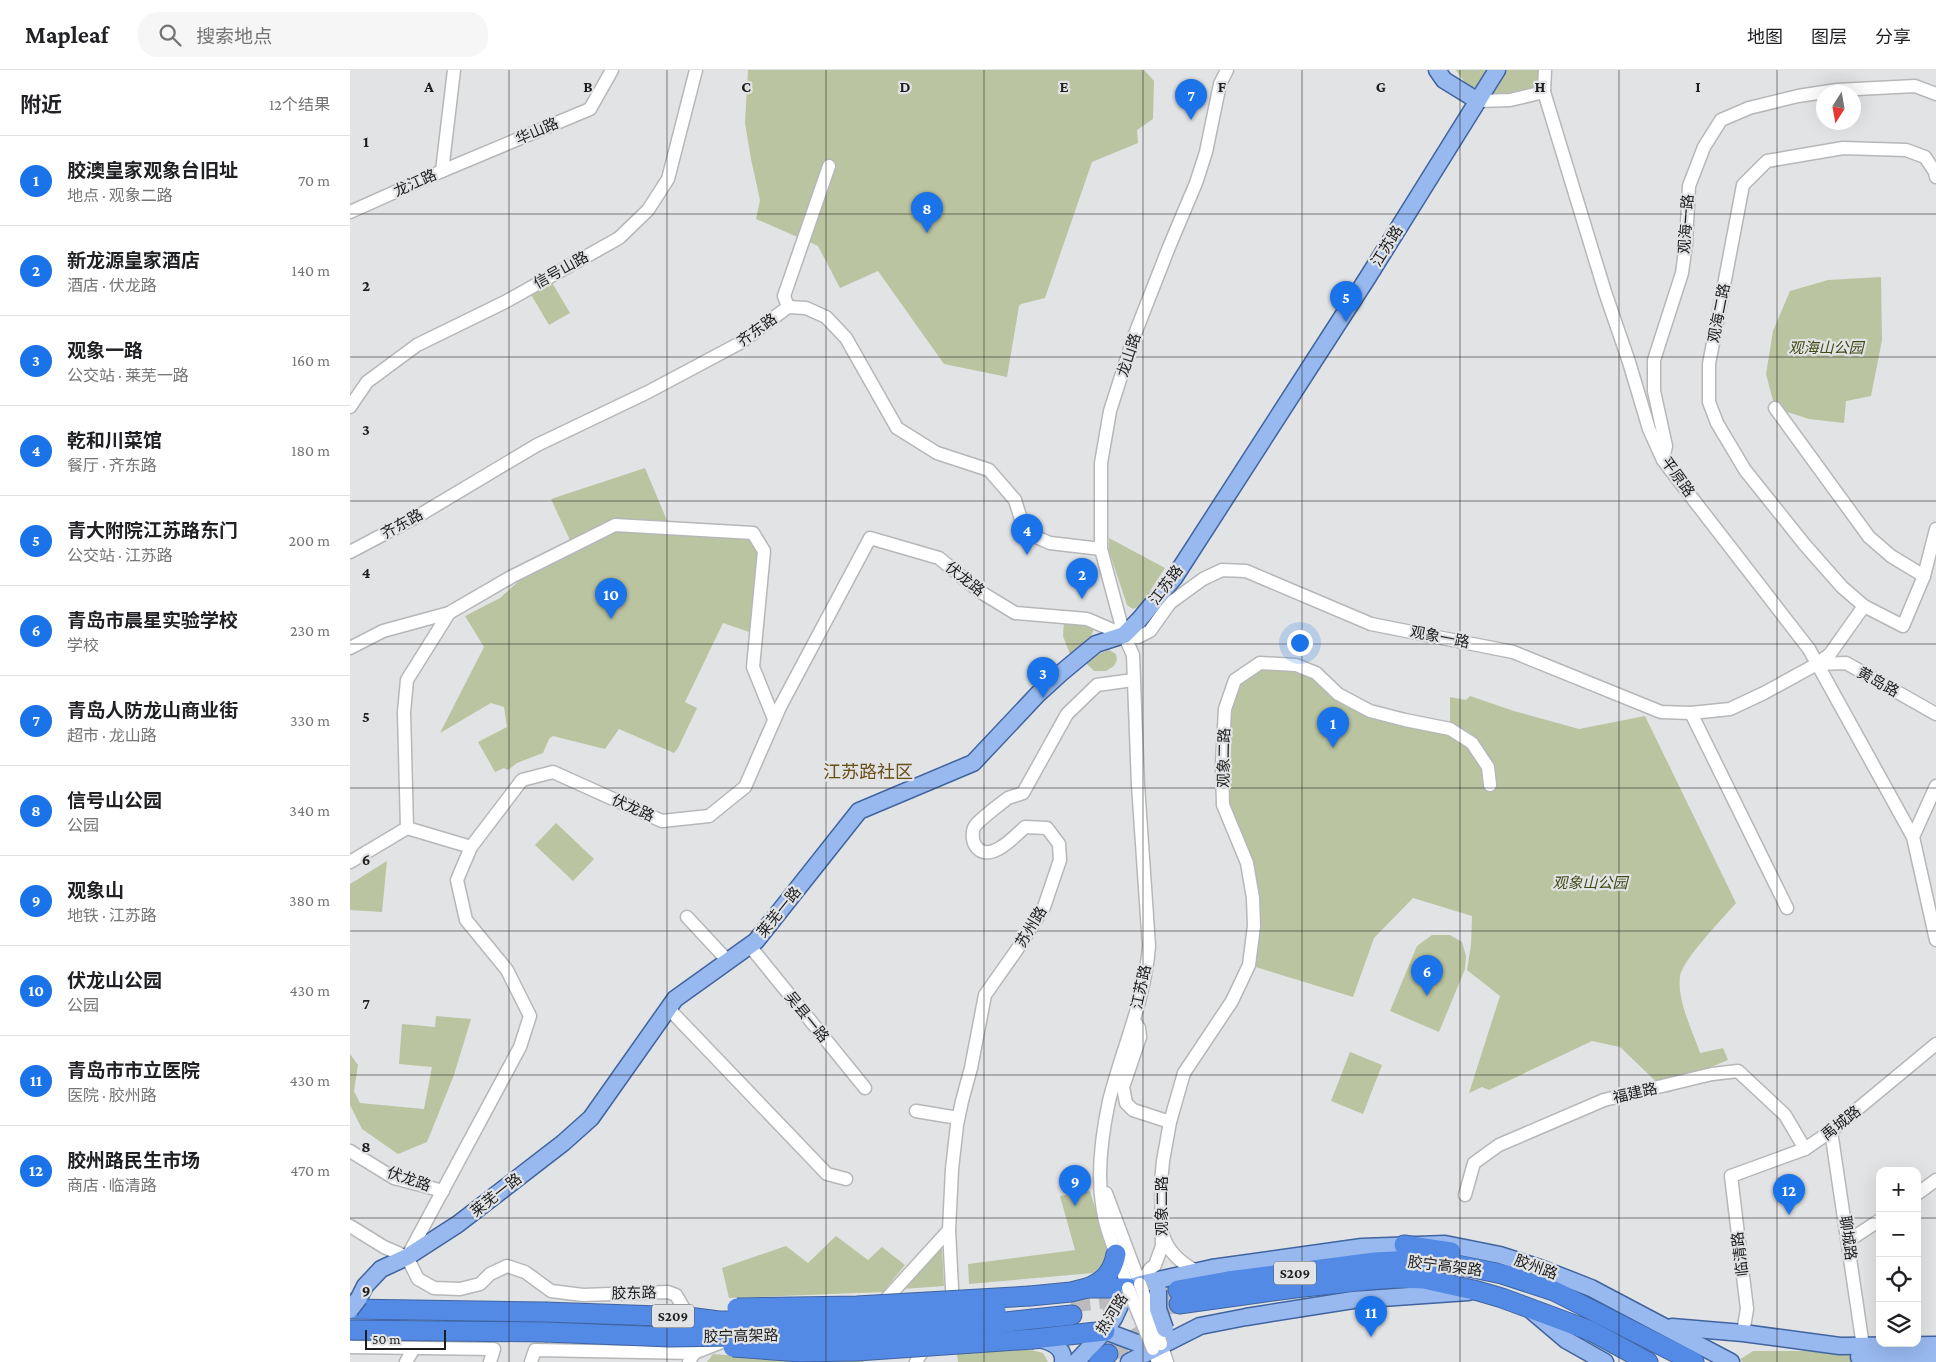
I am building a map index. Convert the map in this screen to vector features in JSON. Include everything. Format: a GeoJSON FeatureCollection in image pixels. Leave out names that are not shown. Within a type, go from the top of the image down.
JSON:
{"type":"FeatureCollection","features":[{"type":"Feature","properties":{"kind":"highway"},"geometry":{"type":"LineString","coordinates":[[1404,1245],[1470,1255],[1511,1266],[1558,1284],[1584,1297],[1648,1337]]}},
{"type":"Feature","properties":{"kind":"highway"},"geometry":{"type":"LineString","coordinates":[[1031,1308],[1097,1284],[1114,1265],[1116,1254]]}},
{"type":"Feature","properties":{"kind":"highway","name":"胶宁高架路"},"geometry":{"type":"LineString","coordinates":[[1176,1296],[1228,1282],[1375,1262],[1421,1261],[1454,1264],[1502,1274],[1554,1291],[1694,1362]]}},
{"type":"Feature","properties":{"kind":"highway","name":"胶宁高架路"},"geometry":{"type":"LineString","coordinates":[[1176,1296],[1220,1299],[1295,1288],[1396,1278],[1424,1279],[1478,1291],[1529,1308],[1591,1331],[1648,1362]]}},
{"type":"Feature","properties":{"kind":"highway"},"geometry":{"type":"LineString","coordinates":[[1086,1288],[1134,1286]]}},
{"type":"Feature","properties":{"kind":"highway","name":"胶宁高架路"},"geometry":{"type":"LineString","coordinates":[[355,1299],[545,1312],[688,1317],[719,1321],[859,1320],[1031,1308],[1071,1309]]}},
{"type":"Feature","properties":{"kind":"highway","name":"胶宁高架路"},"geometry":{"type":"LineString","coordinates":[[350,1330],[545,1332],[670,1337],[915,1332],[1031,1308]]}},
{"type":"Feature","properties":{"kind":"highway"},"geometry":{"type":"LineString","coordinates":[[670,1337],[724,1346],[800,1352],[914,1348],[1033,1339],[1105,1331]]}},
{"type":"Feature","properties":{"kind":"main road"},"geometry":{"type":"LineString","coordinates":[[1436,70],[1444,80],[1478,101]]}},
{"type":"Feature","properties":{"kind":"main road","name":"江苏路"},"geometry":{"type":"LineString","coordinates":[[1124,635],[1174,578],[1368,277],[1497,70]]}},
{"type":"Feature","properties":{"kind":"main road","name":"莱芜一路"},"geometry":{"type":"LineString","coordinates":[[355,1299],[381,1269],[407,1257],[458,1224],[563,1143],[591,1118],[675,999],[756,941],[859,811],[973,763],[1038,694],[1061,673],[1096,644],[1124,635]]}},
{"type":"Feature","properties":{"kind":"main road","name":"胶州路"},"geometry":{"type":"LineString","coordinates":[[1134,1286],[1176,1296],[1196,1271],[1362,1247],[1445,1244],[1500,1255],[1540,1268],[1591,1288],[1664,1326],[1743,1333],[1840,1346],[1865,1357],[1936,1357]]}},
{"type":"Feature","properties":{"kind":"main road"},"geometry":{"type":"LineString","coordinates":[[1163,1344],[1158,1310],[1158,1290],[1161,1282],[1176,1296]]}},
{"type":"Feature","properties":{"kind":"main road","name":"热河路"},"geometry":{"type":"LineString","coordinates":[[1076,1362],[1105,1331],[1134,1286]]}},
{"type":"Feature","properties":{"kind":"main road"},"geometry":{"type":"LineString","coordinates":[[1129,1362],[1200,1326],[1209,1324],[1353,1300],[1478,1291]]}},
{"type":"Feature","properties":{"kind":"main road"},"geometry":{"type":"LineString","coordinates":[[1529,1308],[1566,1340],[1602,1361]]}},
{"type":"Feature","properties":{"kind":"main road"},"geometry":{"type":"LineString","coordinates":[[1664,1326],[1730,1362]]}},
{"type":"Feature","properties":{"kind":"main road"},"geometry":{"type":"LineString","coordinates":[[1105,1331],[1163,1344]]}},
{"type":"Feature","properties":{"kind":"main road"},"geometry":{"type":"LineString","coordinates":[[1033,1339],[1049,1340],[1058,1346],[1063,1357],[1062,1362]]}},
{"type":"Feature","properties":{"kind":"main road","name":"胶州路"},"geometry":{"type":"LineString","coordinates":[[1865,1357],[1936,1345]]}},
{"type":"Feature","properties":{"kind":"street","name":"龙江路"},"geometry":{"type":"LineString","coordinates":[[350,212],[442,171],[454,70]]}},
{"type":"Feature","properties":{"kind":"street","name":"华山路"},"geometry":{"type":"LineString","coordinates":[[442,171],[590,109],[612,70]]}},
{"type":"Feature","properties":{"kind":"street","name":"信号山路"},"geometry":{"type":"LineString","coordinates":[[350,407],[367,382],[417,346],[505,302],[619,238],[648,210],[668,179],[696,70]]}},
{"type":"Feature","properties":{"kind":"street"},"geometry":{"type":"LineString","coordinates":[[1214,70],[1220,84]]}},
{"type":"Feature","properties":{"kind":"street","name":"龙山路"},"geometry":{"type":"LineString","coordinates":[[1124,635],[1101,549],[1101,463],[1110,411],[1134,339],[1196,183],[1206,152],[1220,84],[1227,70]]}},
{"type":"Feature","properties":{"kind":"street","name":"平原路"},"geometry":{"type":"LineString","coordinates":[[1545,70],[1544,92],[1649,429],[1663,460],[1809,648],[1913,837],[1936,940]]}},
{"type":"Feature","properties":{"kind":"street","name":"观海一路"},"geometry":{"type":"LineString","coordinates":[[1663,460],[1666,446],[1654,391],[1654,360],[1682,273],[1686,244],[1689,186],[1704,147],[1721,120],[1749,108],[1798,96],[1836,90],[1915,86],[1936,94]]}},
{"type":"Feature","properties":{"kind":"street"},"geometry":{"type":"LineString","coordinates":[[1478,101],[1510,100],[1544,92]]}},
{"type":"Feature","properties":{"kind":"street","name":"观海二路"},"geometry":{"type":"LineString","coordinates":[[1936,174],[1925,156],[1906,150],[1843,148],[1767,161],[1743,185],[1709,364],[1709,402],[1717,423],[1745,470],[1811,552],[1842,586],[1864,606],[1903,626],[1924,576],[1936,529]]}},
{"type":"Feature","properties":{"kind":"street"},"geometry":{"type":"LineString","coordinates":[[788,307],[784,296],[829,166]]}},
{"type":"Feature","properties":{"kind":"street","name":"齐东路"},"geometry":{"type":"LineString","coordinates":[[350,552],[418,516],[537,445],[648,392],[740,344],[788,307],[806,308],[826,317],[846,338],[897,428],[936,453],[989,470],[1015,500],[1025,532],[1050,543],[1101,549]]}},
{"type":"Feature","properties":{"kind":"street"},"geometry":{"type":"LineString","coordinates":[[1775,408],[1868,537],[1891,556],[1924,576]]}},
{"type":"Feature","properties":{"kind":"street"},"geometry":{"type":"LineString","coordinates":[[350,648],[383,631],[449,613],[511,577],[615,526],[753,533],[764,551],[753,666],[774,719]]}},
{"type":"Feature","properties":{"kind":"street","name":"伏龙路"},"geometry":{"type":"LineString","coordinates":[[407,1257],[520,1047],[530,1016],[508,970],[466,920],[457,880],[471,847],[522,780],[553,772],[662,821],[709,816],[745,787],[774,719],[870,538],[939,558],[979,592],[1015,613],[1087,619],[1124,635]]}},
{"type":"Feature","properties":{"kind":"street","name":"观象一路"},"geometry":{"type":"LineString","coordinates":[[1124,635],[1138,637],[1150,631],[1170,603],[1203,579],[1222,570],[1246,571],[1371,624],[1513,652],[1661,712],[1691,713],[1730,709],[1817,664]]}},
{"type":"Feature","properties":{"kind":"street"},"geometry":{"type":"LineString","coordinates":[[1817,664],[1830,654],[1864,606]]}},
{"type":"Feature","properties":{"kind":"street"},"geometry":{"type":"LineString","coordinates":[[407,828],[404,712],[407,680],[449,613]]}},
{"type":"Feature","properties":{"kind":"street","name":"江苏路"},"geometry":{"type":"LineString","coordinates":[[1124,635],[1133,655],[1149,946],[1147,965],[1134,1021],[1109,1102],[1100,1174],[1102,1205],[1116,1254],[1134,1286]]}},
{"type":"Feature","properties":{"kind":"street","name":"观象二路"},"geometry":{"type":"LineString","coordinates":[[1134,1286],[1155,1265],[1162,1246],[1161,1182],[1170,1122],[1184,1073],[1232,1001],[1249,965],[1254,926],[1253,898],[1247,863],[1224,805],[1222,764],[1225,709],[1235,680],[1260,663],[1296,664],[1316,673],[1338,694],[1370,711],[1450,729],[1472,743],[1488,767],[1490,785]]}},
{"type":"Feature","properties":{"kind":"street","name":"黄岛路"},"geometry":{"type":"LineString","coordinates":[[1817,664],[1846,663],[1936,714]]}},
{"type":"Feature","properties":{"kind":"street","name":"苏州路"},"geometry":{"type":"LineString","coordinates":[[923,1350],[955,1349],[950,1230],[952,1169],[958,1118],[971,1068],[985,995],[1044,907],[1060,860],[1059,844],[1047,828],[1025,827],[1003,847],[988,853],[980,850],[974,844],[975,826],[1007,799],[1023,793],[1067,714],[1097,685],[1133,680]]}},
{"type":"Feature","properties":{"kind":"street"},"geometry":{"type":"LineString","coordinates":[[1691,713],[1787,908]]}},
{"type":"Feature","properties":{"kind":"street"},"geometry":{"type":"LineString","coordinates":[[1913,837],[1936,786]]}},
{"type":"Feature","properties":{"kind":"street"},"geometry":{"type":"LineString","coordinates":[[350,862],[407,828],[471,847]]}},
{"type":"Feature","properties":{"kind":"street"},"geometry":{"type":"LineString","coordinates":[[686,917],[728,961]]}},
{"type":"Feature","properties":{"kind":"street","name":"吴县一路"},"geometry":{"type":"LineString","coordinates":[[750,946],[865,1088]]}},
{"type":"Feature","properties":{"kind":"street"},"geometry":{"type":"LineString","coordinates":[[669,1008],[827,1174],[846,1178]]}},
{"type":"Feature","properties":{"kind":"street"},"geometry":{"type":"LineString","coordinates":[[1134,1021],[1140,1037],[1123,1087],[1126,1103],[1133,1110],[1170,1122]]}},
{"type":"Feature","properties":{"kind":"street","name":"禹城路"},"geometry":{"type":"LineString","coordinates":[[1731,1176],[1805,1149],[1831,1132],[1936,1044]]}},
{"type":"Feature","properties":{"kind":"street","name":"福建路"},"geometry":{"type":"LineString","coordinates":[[1466,1195],[1474,1163],[1499,1145],[1604,1100],[1712,1074],[1738,1071],[1785,1115],[1805,1149]]}},
{"type":"Feature","properties":{"kind":"street"},"geometry":{"type":"LineString","coordinates":[[916,1112],[958,1118]]}},
{"type":"Feature","properties":{"kind":"street","name":"聊城路"},"geometry":{"type":"LineString","coordinates":[[1831,1132],[1865,1357]]}},
{"type":"Feature","properties":{"kind":"street","name":"伏龙路"},"geometry":{"type":"LineString","coordinates":[[350,1151],[394,1178],[443,1191]]}},
{"type":"Feature","properties":{"kind":"street","name":"江苏路"},"geometry":{"type":"LineString","coordinates":[[1100,1174],[1134,1286]]}},
{"type":"Feature","properties":{"kind":"street","name":"临清路"},"geometry":{"type":"LineString","coordinates":[[1731,1176],[1747,1309],[1743,1333]]}},
{"type":"Feature","properties":{"kind":"street"},"geometry":{"type":"LineString","coordinates":[[1921,1191],[1936,1180]]}},
{"type":"Feature","properties":{"kind":"street"},"geometry":{"type":"LineString","coordinates":[[1848,1241],[1876,1223]]}},
{"type":"Feature","properties":{"kind":"street"},"geometry":{"type":"LineString","coordinates":[[350,1226],[384,1247],[407,1257]]}},
{"type":"Feature","properties":{"kind":"street"},"geometry":{"type":"LineString","coordinates":[[851,1339],[950,1230]]}},
{"type":"Feature","properties":{"kind":"street"},"geometry":{"type":"LineString","coordinates":[[1162,1232],[1166,1244],[1174,1255],[1186,1266],[1196,1271]]}},
{"type":"Feature","properties":{"kind":"street","name":"胶东路"},"geometry":{"type":"LineString","coordinates":[[407,1257],[418,1279],[434,1288],[460,1289],[480,1284],[490,1274],[507,1266],[525,1272],[551,1291],[583,1294],[668,1292],[676,1295],[695,1328],[692,1358]]}},
{"type":"Feature","properties":{"kind":"street"},"geometry":{"type":"LineString","coordinates":[[1134,1286],[1163,1344],[1167,1362]]}},
{"type":"Feature","properties":{"kind":"street"},"geometry":{"type":"LineString","coordinates":[[533,1356],[692,1358],[767,1325],[788,1327],[832,1338],[908,1339],[923,1350],[916,1362]]}},
{"type":"Feature","properties":{"kind":"street"},"geometry":{"type":"LineString","coordinates":[[807,1362],[832,1338]]}},
{"type":"Feature","properties":{"kind":"street"},"geometry":{"type":"LineString","coordinates":[[350,1347],[494,1349],[490,1362]]}},
{"type":"Feature","properties":{"kind":"street"},"geometry":{"type":"LineString","coordinates":[[406,1362],[414,1348]]}},
{"type":"Feature","properties":{"kind":"green space"},"geometry":{"type":"Polygon","coordinates":[[[748,70],[1144,70],[1154,81],[1153,119],[1137,130],[1138,143],[1092,162],[1045,298],[1019,306],[1007,377],[944,364],[878,271],[840,288],[818,246],[756,219],[760,200],[745,123],[748,70]]]}},
{"type":"Feature","properties":{"kind":"green space"},"geometry":{"type":"Polygon","coordinates":[[[1456,70],[1487,70],[1473,94],[1456,70]]]}},
{"type":"Feature","properties":{"kind":"green space"},"geometry":{"type":"Polygon","coordinates":[[[1501,70],[1541,70],[1541,88],[1511,95],[1485,97],[1501,70]]]}},
{"type":"Feature","properties":{"kind":"green space","name":"观海山公园"},"geometry":{"type":"Polygon","coordinates":[[[1881,277],[1882,340],[1871,396],[1846,401],[1844,423],[1809,419],[1775,408],[1766,374],[1773,331],[1790,291],[1828,280],[1881,277]]]}},
{"type":"Feature","properties":{"kind":"green space"},"geometry":{"type":"Polygon","coordinates":[[[551,281],[570,313],[549,325],[530,293],[551,281]]]}},
{"type":"Feature","properties":{"kind":"green space"},"geometry":{"type":"Polygon","coordinates":[[[645,468],[668,523],[760,539],[755,634],[723,623],[685,702],[697,708],[674,753],[619,729],[605,749],[553,736],[549,739],[543,753],[517,763],[508,770],[504,768],[495,772],[478,742],[507,727],[504,707],[491,703],[440,733],[484,647],[465,616],[500,598],[522,578],[570,550],[569,538],[551,499],[645,468]]]}},
{"type":"Feature","properties":{"kind":"green space"},"geometry":{"type":"Polygon","coordinates":[[[1109,538],[1165,568],[1140,606],[1133,609],[1127,605],[1109,551],[1109,538]]]}},
{"type":"Feature","properties":{"kind":"green space"},"geometry":{"type":"Polygon","coordinates":[[[1064,621],[1093,625],[1094,629],[1091,636],[1070,654],[1063,636],[1064,621]]]}},
{"type":"Feature","properties":{"kind":"green space"},"geometry":{"type":"Polygon","coordinates":[[[1109,650],[1116,654],[1117,660],[1114,666],[1106,671],[1094,671],[1086,663],[1100,653],[1109,650]]]}},
{"type":"Feature","properties":{"kind":"green space","name":"观象山公园"},"geometry":{"type":"Polygon","coordinates":[[[1260,663],[1296,665],[1370,711],[1450,729],[1450,697],[1466,700],[1470,696],[1514,711],[1579,729],[1645,716],[1736,903],[1688,959],[1680,976],[1683,1005],[1700,1053],[1723,1048],[1728,1060],[1706,1069],[1707,1071],[1668,1093],[1620,1047],[1592,1041],[1489,1090],[1482,1087],[1469,1093],[1500,996],[1467,970],[1471,945],[1472,916],[1413,898],[1374,938],[1353,997],[1249,965],[1253,898],[1223,805],[1222,764],[1235,680],[1260,663]]]}},
{"type":"Feature","properties":{"kind":"green space"},"geometry":{"type":"Polygon","coordinates":[[[556,823],[594,859],[573,881],[535,845],[556,823]]]}},
{"type":"Feature","properties":{"kind":"green space"},"geometry":{"type":"Polygon","coordinates":[[[387,861],[382,912],[350,910],[350,884],[387,861]]]}},
{"type":"Feature","properties":{"kind":"green space"},"geometry":{"type":"Polygon","coordinates":[[[1432,935],[1450,935],[1462,942],[1466,956],[1465,969],[1439,1032],[1390,1011],[1417,946],[1432,935]]]}},
{"type":"Feature","properties":{"kind":"green space"},"geometry":{"type":"Polygon","coordinates":[[[436,1016],[471,1019],[454,1075],[427,1142],[398,1154],[362,1129],[350,1105],[350,1054],[358,1065],[354,1091],[360,1103],[424,1109],[432,1067],[399,1064],[402,1024],[435,1027],[436,1016]]]}},
{"type":"Feature","properties":{"kind":"green space"},"geometry":{"type":"Polygon","coordinates":[[[1350,1052],[1382,1065],[1363,1114],[1331,1101],[1350,1052]]]}},
{"type":"Feature","properties":{"kind":"green space"},"geometry":{"type":"Polygon","coordinates":[[[1090,1191],[1107,1248],[1104,1263],[1093,1273],[969,1284],[968,1264],[1075,1250],[1060,1196],[1090,1191]]]}},
{"type":"Feature","properties":{"kind":"green space"},"geometry":{"type":"Polygon","coordinates":[[[836,1236],[868,1260],[882,1247],[905,1265],[883,1292],[729,1298],[722,1268],[786,1246],[808,1263],[836,1236]]]}},
{"type":"Feature","properties":{"kind":"green space"},"geometry":{"type":"Polygon","coordinates":[[[942,1247],[944,1286],[903,1289],[942,1247]]]}},
{"type":"Feature","properties":{"kind":"green space"},"geometry":{"type":"Polygon","coordinates":[[[1027,1349],[1043,1353],[1048,1362],[958,1362],[957,1354],[1027,1349]]]}},
{"type":"Feature","properties":{"kind":"green space"},"geometry":{"type":"Polygon","coordinates":[[[1753,1351],[1936,1351],[1936,1362],[1743,1362],[1739,1360],[1753,1351]]]}},
{"type":"Feature","properties":{"kind":"green space"},"geometry":{"type":"Polygon","coordinates":[[[713,1354],[791,1360],[865,1359],[863,1362],[707,1362],[713,1354]]]}},
{"type":"Feature","properties":{"kind":"tunnel"},"geometry":{"type":"LineString","coordinates":[[1071,1303],[1178,1290]]}},
{"type":"Feature","properties":{"kind":"tunnel"},"geometry":{"type":"LineString","coordinates":[[1103,1312],[1179,1304]]}},
{"type":"Feature","properties":{"kind":"tunnel"},"geometry":{"type":"LineString","coordinates":[[1108,1354],[1163,1322]]}},
{"type":"Feature","properties":{"kind":"place","name":"青岛人防龙山商业街"},"geometry":{"type":"Point","coordinates":[1191,120]}},
{"type":"Feature","properties":{"kind":"place","name":"信号山公园"},"geometry":{"type":"Point","coordinates":[927,233]}},
{"type":"Feature","properties":{"kind":"place","name":"青大附院江苏路东门"},"geometry":{"type":"Point","coordinates":[1346,322]}},
{"type":"Feature","properties":{"kind":"place","name":"乾和川菜馆"},"geometry":{"type":"Point","coordinates":[1027,555]}},
{"type":"Feature","properties":{"kind":"place","name":"新龙源皇家酒店"},"geometry":{"type":"Point","coordinates":[1082,599]}},
{"type":"Feature","properties":{"kind":"place","name":"伏龙山公园"},"geometry":{"type":"Point","coordinates":[611,619]}},
{"type":"Feature","properties":{"kind":"place","name":"观象一路"},"geometry":{"type":"Point","coordinates":[1043,698]}},
{"type":"Feature","properties":{"kind":"place","name":"胶澳皇家观象台旧址"},"geometry":{"type":"Point","coordinates":[1333,748]}},
{"type":"Feature","properties":{"kind":"place","name":"青岛市晨星实验学校"},"geometry":{"type":"Point","coordinates":[1427,996]}},
{"type":"Feature","properties":{"kind":"place","name":"观象山"},"geometry":{"type":"Point","coordinates":[1075,1206]}},
{"type":"Feature","properties":{"kind":"place","name":"胶州路民生市场"},"geometry":{"type":"Point","coordinates":[1789,1215]}},
{"type":"Feature","properties":{"kind":"place","name":"青岛市市立医院"},"geometry":{"type":"Point","coordinates":[1371,1337]}},
{"type":"Feature","properties":{"kind":"district","name":"江苏路社区"},"geometry":{"type":"Point","coordinates":[868,772]}}]}
